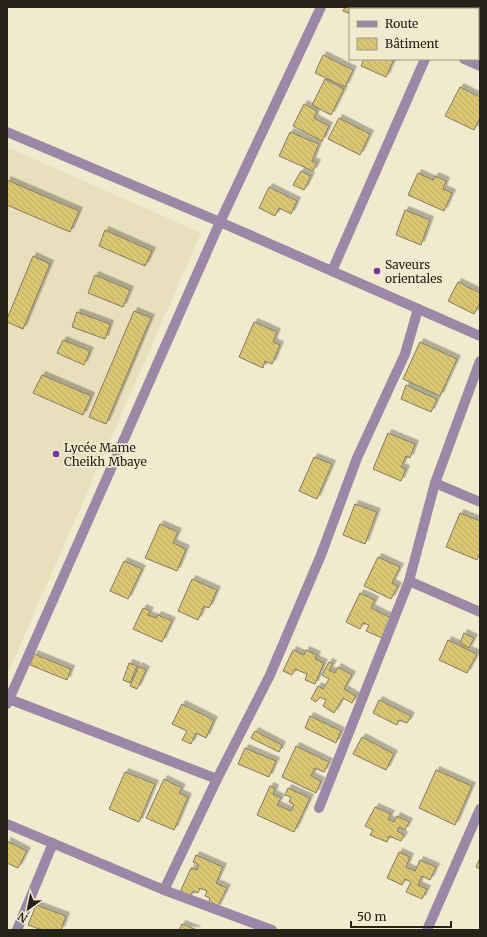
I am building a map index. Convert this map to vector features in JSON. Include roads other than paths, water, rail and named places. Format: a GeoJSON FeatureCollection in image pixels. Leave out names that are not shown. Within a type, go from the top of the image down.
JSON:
{"type":"FeatureCollection","features":[{"type":"Feature","properties":{"kind":"street"},"geometry":{"type":"LineString","coordinates":[[217,779],[8,701],[220,222],[321,7]]}},
{"type":"Feature","properties":{"kind":"street"},"geometry":{"type":"LineString","coordinates":[[332,271],[425,60]]}},
{"type":"Feature","properties":{"kind":"street"},"geometry":{"type":"LineString","coordinates":[[466,60],[480,66]]}},
{"type":"Feature","properties":{"kind":"street"},"geometry":{"type":"LineString","coordinates":[[7,132],[220,222],[480,336]]}},
{"type":"Feature","properties":{"kind":"street"},"geometry":{"type":"LineString","coordinates":[[164,890],[217,779],[270,675],[318,562],[356,458],[405,354],[418,309]]}},
{"type":"Feature","properties":{"kind":"street"},"geometry":{"type":"LineString","coordinates":[[319,808],[409,580],[435,483],[480,362]]}},
{"type":"Feature","properties":{"kind":"street"},"geometry":{"type":"LineString","coordinates":[[435,483],[480,502]]}},
{"type":"Feature","properties":{"kind":"street"},"geometry":{"type":"LineString","coordinates":[[409,580],[480,612]]}},
{"type":"Feature","properties":{"kind":"street"},"geometry":{"type":"LineString","coordinates":[[427,930],[480,809]]}},
{"type":"Feature","properties":{"kind":"street"},"geometry":{"type":"LineString","coordinates":[[7,824],[164,890],[272,930]]}},
{"type":"Feature","properties":{"kind":"street"},"geometry":{"type":"LineString","coordinates":[[17,930],[53,843]]}},
{"type":"Feature","properties":{"kind":"place","name":"Saveurs orientales"},"geometry":{"type":"Point","coordinates":[377,271]}},
{"type":"Feature","properties":{"kind":"place","name":"Lycée Mame Cheikh Mbaye"},"geometry":{"type":"Point","coordinates":[56,454]}}]}
